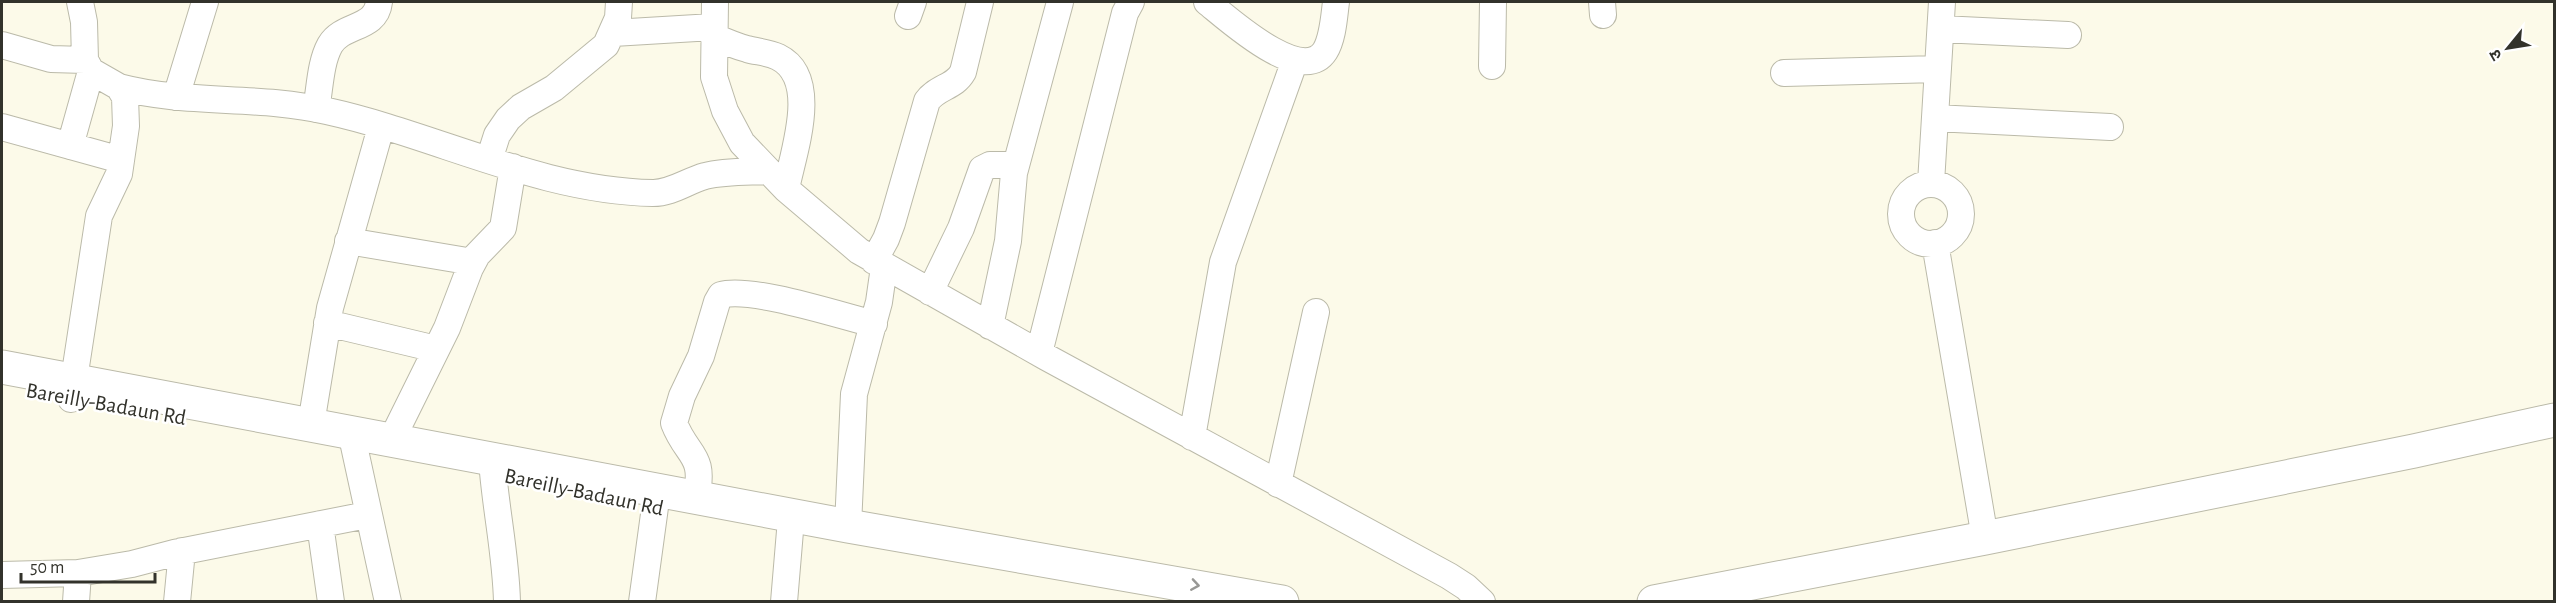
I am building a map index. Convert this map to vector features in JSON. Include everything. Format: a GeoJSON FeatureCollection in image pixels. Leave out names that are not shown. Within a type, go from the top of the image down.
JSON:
{"type":"FeatureCollection","features":[{"type":"Feature","properties":{"kind":"main road"},"geometry":{"type":"LineString","coordinates":[[2,367],[73,390],[311,424],[353,440],[392,439],[848,526],[1281,602]]}},
{"type":"Feature","properties":{"kind":"main road","name":"Bareilly-Badaun Rd"},"geometry":{"type":"LineString","coordinates":[[2,385],[73,390],[353,440],[655,507],[790,531],[1007,575],[1166,602]]}},
{"type":"Feature","properties":{"kind":"main road"},"geometry":{"type":"LineString","coordinates":[[1654,602],[1985,538],[2414,451],[2554,420]]}},
{"type":"Feature","properties":{"kind":"street"},"geometry":{"type":"LineString","coordinates":[[70,146],[88,65],[80,2]]}},
{"type":"Feature","properties":{"kind":"street"},"geometry":{"type":"LineString","coordinates":[[176,97],[205,2]]}},
{"type":"Feature","properties":{"kind":"street"},"geometry":{"type":"LineString","coordinates":[[316,109],[324,63],[330,46],[337,36],[349,28],[368,23],[375,15],[380,2]]}},
{"type":"Feature","properties":{"kind":"street"},"geometry":{"type":"LineString","coordinates":[[489,160],[497,135],[521,106],[554,88],[599,53],[613,33],[618,18],[619,2]]}},
{"type":"Feature","properties":{"kind":"street"},"geometry":{"type":"LineString","coordinates":[[715,2],[714,76],[725,111],[742,143],[777,180],[879,264],[1449,576],[1466,587],[1482,602]]}},
{"type":"Feature","properties":{"kind":"street"},"geometry":{"type":"LineString","coordinates":[[848,526],[854,394],[874,324],[879,264],[927,101],[934,92],[958,80],[963,72],[980,2]]}},
{"type":"Feature","properties":{"kind":"street"},"geometry":{"type":"LineString","coordinates":[[990,326],[1008,241],[1016,165],[1060,2]]}},
{"type":"Feature","properties":{"kind":"street"},"geometry":{"type":"LineString","coordinates":[[1039,353],[1125,14],[1131,2]]}},
{"type":"Feature","properties":{"kind":"street"},"geometry":{"type":"LineString","coordinates":[[1207,2],[1258,43],[1295,60],[1314,60],[1326,50],[1336,2]]}},
{"type":"Feature","properties":{"kind":"street"},"geometry":{"type":"LineString","coordinates":[[1492,66],[1493,2]]}},
{"type":"Feature","properties":{"kind":"street"},"geometry":{"type":"LineString","coordinates":[[1931,183],[1942,2]]}},
{"type":"Feature","properties":{"kind":"street"},"geometry":{"type":"LineString","coordinates":[[1941,30],[2068,34]]}},
{"type":"Feature","properties":{"kind":"street"},"geometry":{"type":"LineString","coordinates":[[613,33],[713,31],[738,46],[773,54],[789,64],[800,83],[801,113],[777,180]]}},
{"type":"Feature","properties":{"kind":"street"},"geometry":{"type":"LineString","coordinates":[[2,45],[51,59],[88,65],[119,87],[150,95],[261,102],[316,109],[513,167],[605,189],[662,192],[686,182],[717,174],[777,180]]}},
{"type":"Feature","properties":{"kind":"street"},"geometry":{"type":"LineString","coordinates":[[1192,437],[1223,262],[1295,60]]}},
{"type":"Feature","properties":{"kind":"street"},"geometry":{"type":"LineString","coordinates":[[1784,73],[1938,69]]}},
{"type":"Feature","properties":{"kind":"street"},"geometry":{"type":"LineString","coordinates":[[73,390],[99,216],[119,174],[126,111],[125,97],[119,87]]}},
{"type":"Feature","properties":{"kind":"street"},"geometry":{"type":"LineString","coordinates":[[1935,118],[2110,127]]}},
{"type":"Feature","properties":{"kind":"street"},"geometry":{"type":"LineString","coordinates":[[2,127],[121,160]]}},
{"type":"Feature","properties":{"kind":"street"},"geometry":{"type":"LineString","coordinates":[[311,424],[327,323],[381,127]]}},
{"type":"Feature","properties":{"kind":"street"},"geometry":{"type":"LineString","coordinates":[[930,292],[961,228],[982,169],[990,165],[1016,165]]}},
{"type":"Feature","properties":{"kind":"street"},"geometry":{"type":"LineString","coordinates":[[392,439],[436,349],[473,262],[503,228],[513,167]]}},
{"type":"Feature","properties":{"kind":"street"},"geometry":{"type":"LineString","coordinates":[[1931,183],[1950,190],[1960,207],[1961,218],[1952,236],[1943,242],[1923,243],[1914,239],[1902,224],[1900,214],[1906,196],[1922,184],[1931,183]]}},
{"type":"Feature","properties":{"kind":"street"},"geometry":{"type":"LineString","coordinates":[[348,241],[473,262]]}},
{"type":"Feature","properties":{"kind":"street"},"geometry":{"type":"LineString","coordinates":[[1935,243],[1985,538]]}},
{"type":"Feature","properties":{"kind":"street"},"geometry":{"type":"LineString","coordinates":[[696,497],[699,469],[693,453],[674,423],[682,396],[701,356],[717,302],[722,295],[742,292],[763,296],[874,324]]}},
{"type":"Feature","properties":{"kind":"street"},"geometry":{"type":"LineString","coordinates":[[1278,484],[1316,312]]}},
{"type":"Feature","properties":{"kind":"street"},"geometry":{"type":"LineString","coordinates":[[327,323],[436,349]]}},
{"type":"Feature","properties":{"kind":"street"},"geometry":{"type":"LineString","coordinates":[[353,440],[367,515],[388,602]]}},
{"type":"Feature","properties":{"kind":"street"},"geometry":{"type":"LineString","coordinates":[[493,472],[496,510],[506,567],[507,602]]}},
{"type":"Feature","properties":{"kind":"street"},"geometry":{"type":"LineString","coordinates":[[642,602],[655,507]]}},
{"type":"Feature","properties":{"kind":"street"},"geometry":{"type":"LineString","coordinates":[[2,575],[78,573],[132,564],[183,551],[367,515]]}},
{"type":"Feature","properties":{"kind":"street"},"geometry":{"type":"LineString","coordinates":[[320,524],[331,602]]}},
{"type":"Feature","properties":{"kind":"street"},"geometry":{"type":"LineString","coordinates":[[784,602],[790,531]]}},
{"type":"Feature","properties":{"kind":"street"},"geometry":{"type":"LineString","coordinates":[[177,602],[183,551]]}},
{"type":"Feature","properties":{"kind":"street"},"geometry":{"type":"LineString","coordinates":[[76,602],[78,573]]}}]}
